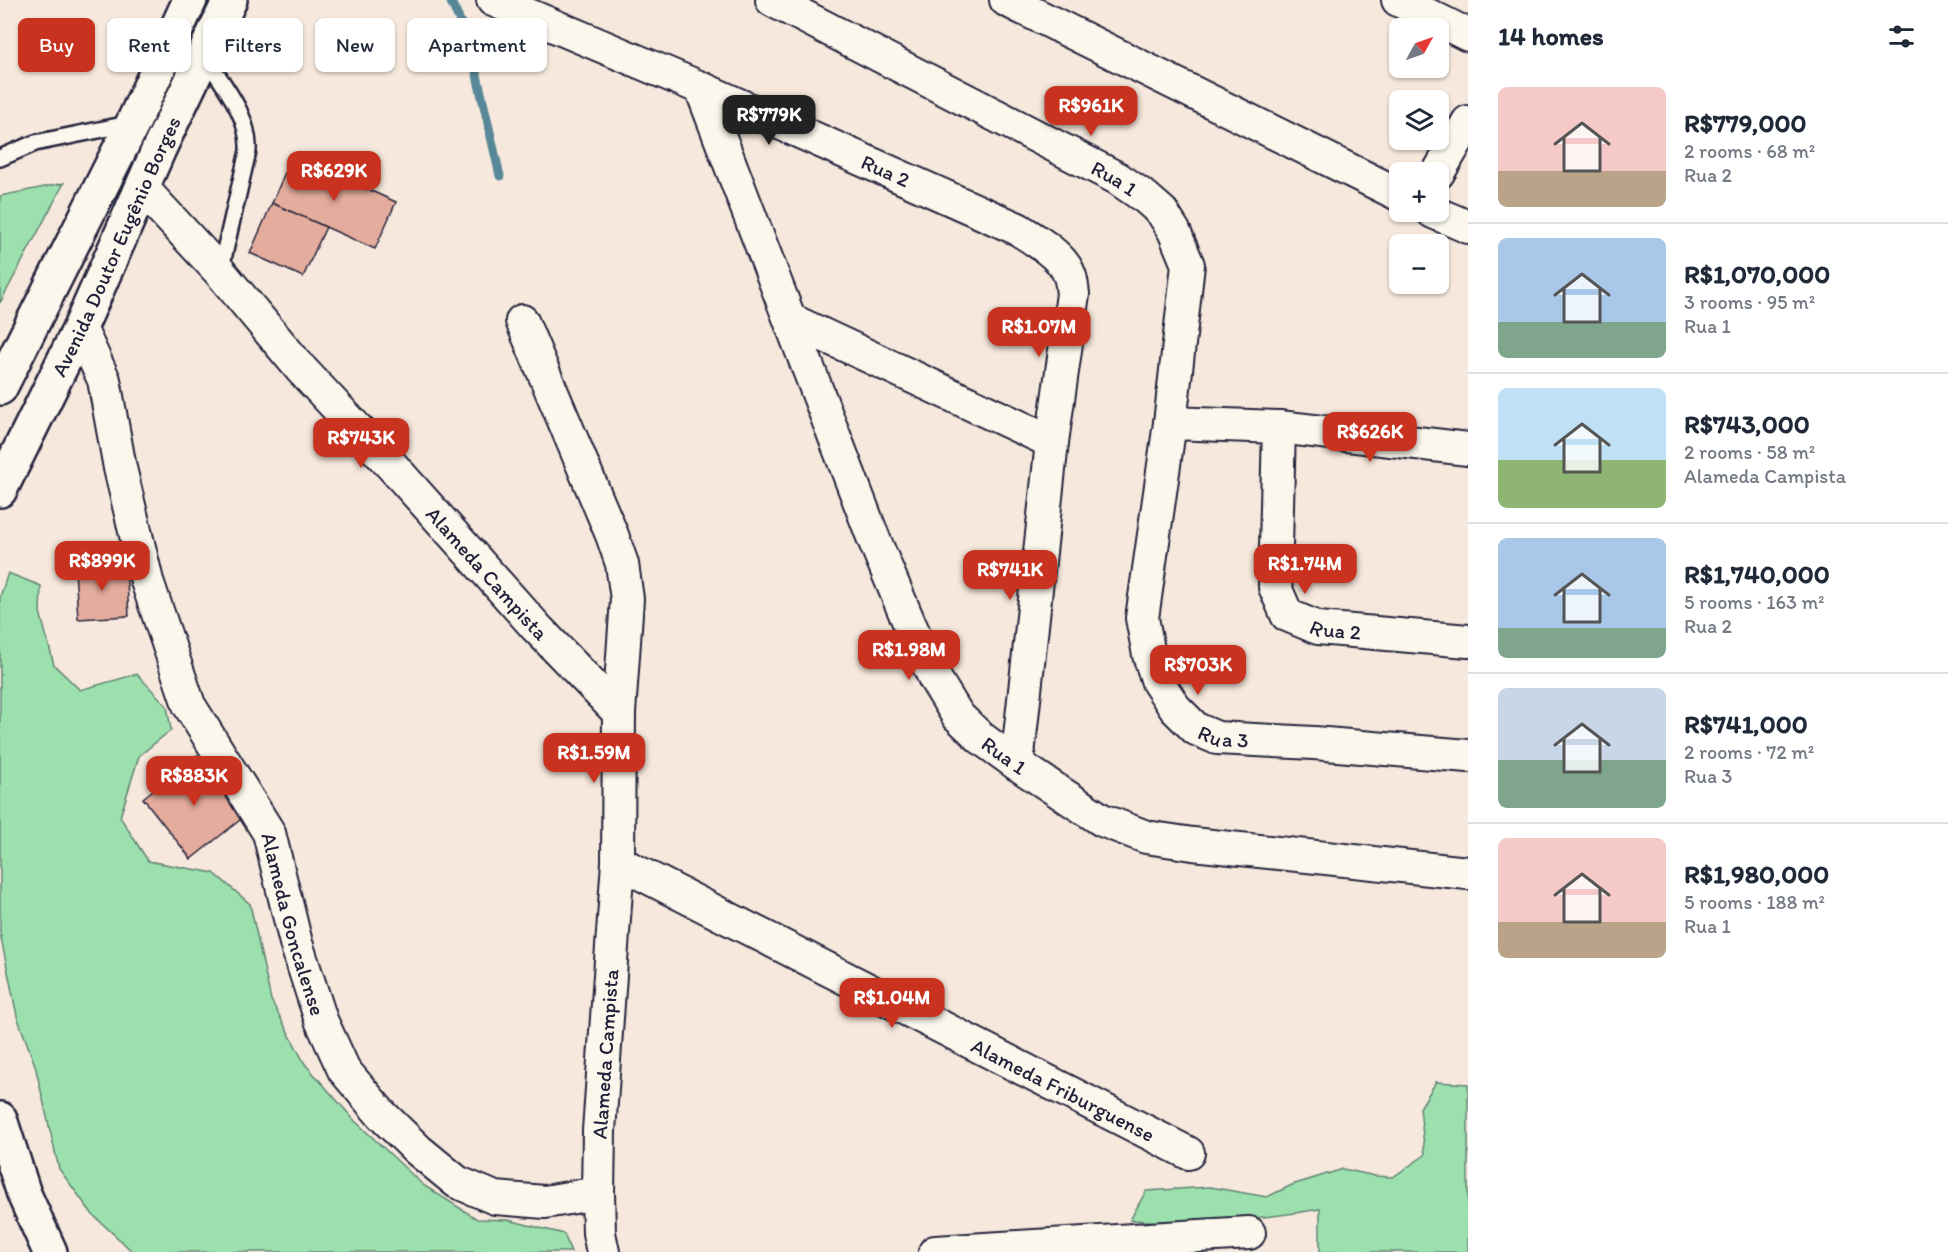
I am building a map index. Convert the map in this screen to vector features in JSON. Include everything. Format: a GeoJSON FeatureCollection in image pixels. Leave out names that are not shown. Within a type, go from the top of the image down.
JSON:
{"type":"FeatureCollection","features":[{"type":"Feature","properties":{"kind":"main road","name":"Avenida Doutor Eugênio Borges"},"geometry":{"type":"LineString","coordinates":[[0,388],[133,123],[190,0]]}},
{"type":"Feature","properties":{"kind":"main road","name":"Avenida Doutor Eugênio Borges"},"geometry":{"type":"LineString","coordinates":[[221,18],[230,0]]}},
{"type":"Feature","properties":{"kind":"main road","name":"Avenida Doutor Eugênio Borges"},"geometry":{"type":"LineString","coordinates":[[0,490],[80,328],[159,149],[203,57]]}},
{"type":"Feature","properties":{"kind":"main road"},"geometry":{"type":"LineString","coordinates":[[0,1119],[24,1194],[50,1252]]}},
{"type":"Feature","properties":{"kind":"street","name":"Rua 2"},"geometry":{"type":"LineString","coordinates":[[493,0],[701,88],[1018,229],[1037,241],[1056,257],[1069,273],[1073,294],[1052,442]]}},
{"type":"Feature","properties":{"kind":"street","name":"Rua 1"},"geometry":{"type":"LineString","coordinates":[[772,0],[1117,178],[1162,212],[1174,231],[1188,265],[1170,423]]}},
{"type":"Feature","properties":{"kind":"street"},"geometry":{"type":"LineString","coordinates":[[1006,0],[1389,190]]}},
{"type":"Feature","properties":{"kind":"street"},"geometry":{"type":"LineString","coordinates":[[1398,0],[1468,35]]}},
{"type":"Feature","properties":{"kind":"street","name":"Rua 1"},"geometry":{"type":"LineString","coordinates":[[701,88],[873,537],[934,677],[958,716],[981,738],[1102,820],[1146,837],[1468,873]]}},
{"type":"Feature","properties":{"kind":"street"},"geometry":{"type":"LineString","coordinates":[[1445,162],[1468,122]]}},
{"type":"Feature","properties":{"kind":"street","name":"Alameda Campista"},"geometry":{"type":"LineString","coordinates":[[143,189],[220,272],[301,369],[393,467],[536,627],[619,713]]}},
{"type":"Feature","properties":{"kind":"street"},"geometry":{"type":"LineString","coordinates":[[1449,219],[1468,228]]}},
{"type":"Feature","properties":{"kind":"street"},"geometry":{"type":"LineString","coordinates":[[791,320],[1052,442],[1017,764]]}},
{"type":"Feature","properties":{"kind":"street","name":"Alameda Campista"},"geometry":{"type":"LineString","coordinates":[[522,321],[622,564],[627,599],[619,713],[618,862],[599,1131],[599,1233],[603,1252]]}},
{"type":"Feature","properties":{"kind":"street","name":"Alameda Goncalense"},"geometry":{"type":"LineString","coordinates":[[80,328],[104,380],[120,468],[147,581],[189,705],[269,833],[296,943],[321,1020],[344,1070],[382,1115],[418,1150],[457,1182],[495,1198],[545,1203],[598,1194]]}},
{"type":"Feature","properties":{"kind":"street"},"geometry":{"type":"LineString","coordinates":[[1170,423],[1279,427],[1468,449]]}},
{"type":"Feature","properties":{"kind":"street","name":"Rua 3"},"geometry":{"type":"LineString","coordinates":[[1170,423],[1142,618],[1149,655],[1158,682],[1175,708],[1196,729],[1218,738],[1314,743],[1468,756]]}},
{"type":"Feature","properties":{"kind":"street","name":"Rua 2"},"geometry":{"type":"LineString","coordinates":[[1279,427],[1275,587],[1287,615],[1318,628],[1468,641]]}},
{"type":"Feature","properties":{"kind":"street","name":"Alameda Friburguense"},"geometry":{"type":"LineString","coordinates":[[618,862],[1188,1153]]}},
{"type":"Feature","properties":{"kind":"street"},"geometry":{"type":"LineString","coordinates":[[935,1252],[1249,1233]]}},
{"type":"Feature","properties":{"kind":"lane"},"geometry":{"type":"LineString","coordinates":[[215,72],[245,121],[249,136],[248,151],[220,272]]}},
{"type":"Feature","properties":{"kind":"lane"},"geometry":{"type":"LineString","coordinates":[[0,158],[35,143],[133,123]]}},
{"type":"Feature","properties":{"kind":"green space"},"geometry":{"type":"Polygon","coordinates":[[[64,183],[0,303],[0,196],[64,183]]]}},
{"type":"Feature","properties":{"kind":"green space"},"geometry":{"type":"Polygon","coordinates":[[[8,573],[41,586],[40,612],[54,665],[80,690],[137,674],[167,706],[171,730],[139,756],[120,817],[148,861],[214,873],[250,904],[271,1000],[305,1064],[355,1121],[423,1185],[477,1219],[508,1220],[564,1234],[571,1252],[133,1252],[93,1215],[59,1169],[35,1065],[17,1016],[0,933],[0,597],[8,573]]]}},
{"type":"Feature","properties":{"kind":"green space"},"geometry":{"type":"Polygon","coordinates":[[[1436,1082],[1468,1084],[1468,1252],[1320,1252],[1320,1209],[1225,1220],[1177,1222],[1130,1220],[1146,1191],[1210,1187],[1267,1197],[1292,1185],[1343,1169],[1375,1176],[1393,1177],[1425,1155],[1420,1108],[1436,1082]]]}},
{"type":"Feature","properties":{"kind":"building"},"geometry":{"type":"Polygon","coordinates":[[[292,156],[396,202],[375,249],[272,203],[292,156]]]}},
{"type":"Feature","properties":{"kind":"building"},"geometry":{"type":"Polygon","coordinates":[[[272,203],[326,227],[303,277],[250,253],[272,203]]]}},
{"type":"Feature","properties":{"kind":"building"},"geometry":{"type":"Polygon","coordinates":[[[126,565],[129,616],[78,619],[75,568],[126,565]]]}},
{"type":"Feature","properties":{"kind":"building"},"geometry":{"type":"Polygon","coordinates":[[[197,755],[245,816],[191,859],[143,798],[197,755]]]}},
{"type":"Feature","properties":{"kind":"waterway"},"geometry":{"type":"LineString","coordinates":[[450,0],[469,40],[500,176]]}}]}
